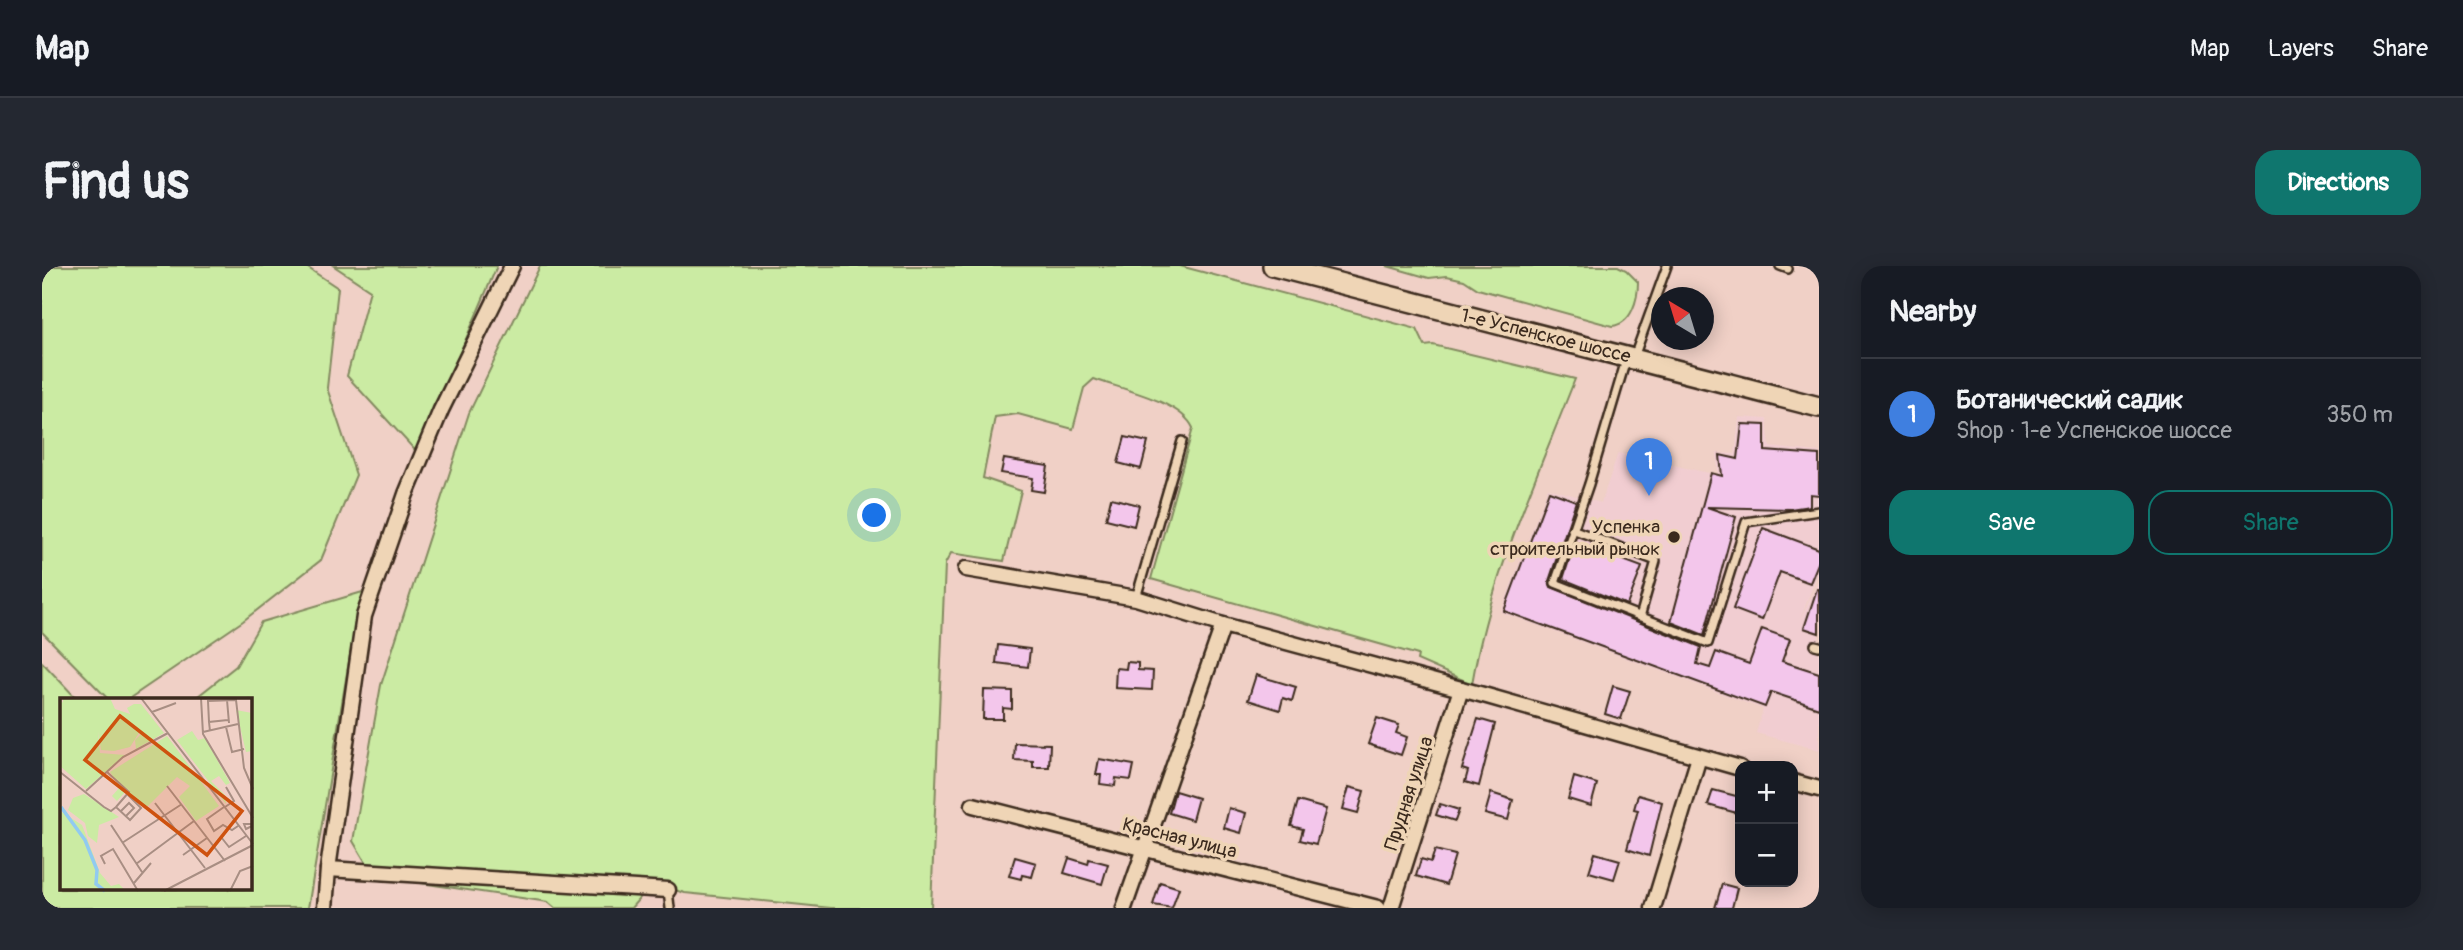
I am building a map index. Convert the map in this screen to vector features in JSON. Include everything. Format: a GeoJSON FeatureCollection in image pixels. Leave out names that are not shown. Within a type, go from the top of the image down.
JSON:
{"type":"FeatureCollection","features":[{"type":"Feature","properties":{"kind":"main road","name":"1-е Успенское шоссе"},"geometry":{"type":"LineString","coordinates":[[1273,266],[1818,405]]}},
{"type":"Feature","properties":{"kind":"street"},"geometry":{"type":"LineString","coordinates":[[325,908],[364,616],[406,494],[441,410],[512,266]]}},
{"type":"Feature","properties":{"kind":"street"},"geometry":{"type":"LineString","coordinates":[[966,569],[1136,598],[1223,625],[1735,767]]}},
{"type":"Feature","properties":{"kind":"street"},"geometry":{"type":"LineString","coordinates":[[1124,908],[1223,625]]}},
{"type":"Feature","properties":{"kind":"street","name":"Прудная улица"},"geometry":{"type":"LineString","coordinates":[[1391,908],[1461,690]]}},
{"type":"Feature","properties":{"kind":"street"},"geometry":{"type":"LineString","coordinates":[[1653,908],[1699,757]]}},
{"type":"Feature","properties":{"kind":"street"},"geometry":{"type":"LineString","coordinates":[[1798,783],[1819,789]]}},
{"type":"Feature","properties":{"kind":"street","name":"Красная улица"},"geometry":{"type":"LineString","coordinates":[[973,805],[1378,908]]}},
{"type":"Feature","properties":{"kind":"street"},"geometry":{"type":"LineString","coordinates":[[328,870],[668,891]]}},
{"type":"Feature","properties":{"kind":"lane"},"geometry":{"type":"LineString","coordinates":[[1667,266],[1631,357],[1555,583],[1708,643],[1746,522],[1819,510]]}},
{"type":"Feature","properties":{"kind":"lane"},"geometry":{"type":"LineString","coordinates":[[1136,598],[1182,441]]}},
{"type":"Feature","properties":{"kind":"lane"},"geometry":{"type":"LineString","coordinates":[[1572,529],[1656,561],[1640,617]]}},
{"type":"Feature","properties":{"kind":"lane"},"geometry":{"type":"LineString","coordinates":[[668,891],[670,908]]}},
{"type":"Feature","properties":{"kind":"shaded area","name":"Успенка строительный рынок"},"geometry":{"type":"Polygon","coordinates":[[[1739,417],[1767,419],[1770,447],[1819,452],[1819,570],[1800,620],[1819,580],[1819,750],[1756,733],[1763,709],[1501,612],[1548,488],[1601,503],[1618,453],[1718,475],[1717,453],[1735,454],[1739,417]]]}},
{"type":"Feature","properties":{"kind":"green space"},"geometry":{"type":"Polygon","coordinates":[[[42,266],[305,266],[338,288],[327,388],[356,475],[321,560],[243,621],[130,698],[107,698],[42,632],[42,266]]]}},
{"type":"Feature","properties":{"kind":"green space"},"geometry":{"type":"Polygon","coordinates":[[[334,266],[497,266],[437,407],[423,459],[347,376],[370,290],[334,266]]]}},
{"type":"Feature","properties":{"kind":"green space"},"geometry":{"type":"Polygon","coordinates":[[[540,266],[1180,266],[1417,329],[1425,346],[1433,345],[1575,379],[1502,567],[1472,684],[1417,660],[1418,655],[1151,579],[1193,428],[1176,410],[1164,403],[1094,379],[1084,388],[1073,429],[1018,414],[995,417],[983,478],[1021,491],[1004,561],[951,553],[945,564],[931,908],[831,908],[685,893],[652,884],[631,908],[555,908],[548,902],[374,876],[353,841],[381,685],[469,413],[540,266]]]}},
{"type":"Feature","properties":{"kind":"green space"},"geometry":{"type":"Polygon","coordinates":[[[1387,266],[1618,266],[1638,282],[1638,289],[1629,316],[1612,326],[1478,289],[1464,280],[1447,276],[1429,278],[1387,266]]]}},
{"type":"Feature","properties":{"kind":"green space"},"geometry":{"type":"Polygon","coordinates":[[[366,591],[350,655],[308,908],[42,908],[42,662],[76,698],[60,698],[60,890],[252,890],[252,698],[196,698],[236,666],[261,622],[366,591]]]}},
{"type":"Feature","properties":{"kind":"building"},"geometry":{"type":"Polygon","coordinates":[[[1742,424],[1765,425],[1765,451],[1819,455],[1819,495],[1810,494],[1810,506],[1790,509],[1707,507],[1736,517],[1704,635],[1671,622],[1711,473],[1722,476],[1720,455],[1738,459],[1742,424]]]}},
{"type":"Feature","properties":{"kind":"building"},"geometry":{"type":"Polygon","coordinates":[[[1125,437],[1148,442],[1141,469],[1118,463],[1125,437]]]}},
{"type":"Feature","properties":{"kind":"building"},"geometry":{"type":"Polygon","coordinates":[[[1004,459],[1048,466],[1044,492],[1031,490],[1033,478],[1001,473],[1004,459]]]}},
{"type":"Feature","properties":{"kind":"building"},"geometry":{"type":"Polygon","coordinates":[[[1549,491],[1576,501],[1549,581],[1551,587],[1701,647],[1697,664],[1710,668],[1716,652],[1749,664],[1762,629],[1790,639],[1782,661],[1819,673],[1819,708],[1771,692],[1765,707],[1504,611],[1549,491]]]}},
{"type":"Feature","properties":{"kind":"building"},"geometry":{"type":"Polygon","coordinates":[[[1111,498],[1139,505],[1134,526],[1106,519],[1111,498]]]}},
{"type":"Feature","properties":{"kind":"building"},"geometry":{"type":"Polygon","coordinates":[[[1763,528],[1819,549],[1819,561],[1810,583],[1780,572],[1762,620],[1733,609],[1763,528]]]}},
{"type":"Feature","properties":{"kind":"building"},"geometry":{"type":"Polygon","coordinates":[[[1575,542],[1642,567],[1627,605],[1563,579],[1575,542]]]}},
{"type":"Feature","properties":{"kind":"building"},"geometry":{"type":"Polygon","coordinates":[[[1819,589],[1819,633],[1804,628],[1819,589]]]}},
{"type":"Feature","properties":{"kind":"building"},"geometry":{"type":"Polygon","coordinates":[[[998,645],[1030,649],[1028,667],[996,663],[998,645]]]}},
{"type":"Feature","properties":{"kind":"building"},"geometry":{"type":"Polygon","coordinates":[[[1127,662],[1138,663],[1138,670],[1153,671],[1152,690],[1115,688],[1116,668],[1126,669],[1127,662]]]}},
{"type":"Feature","properties":{"kind":"building"},"geometry":{"type":"Polygon","coordinates":[[[1256,675],[1296,687],[1292,701],[1283,698],[1280,710],[1248,700],[1256,675]]]}},
{"type":"Feature","properties":{"kind":"building"},"geometry":{"type":"Polygon","coordinates":[[[1613,686],[1630,691],[1621,719],[1605,714],[1613,686]]]}},
{"type":"Feature","properties":{"kind":"building"},"geometry":{"type":"Polygon","coordinates":[[[984,690],[1012,691],[1012,709],[1003,708],[1003,719],[983,719],[984,690]]]}},
{"type":"Feature","properties":{"kind":"building"},"geometry":{"type":"Polygon","coordinates":[[[1377,718],[1399,725],[1396,733],[1407,737],[1401,755],[1368,744],[1377,718]]]}},
{"type":"Feature","properties":{"kind":"building"},"geometry":{"type":"Polygon","coordinates":[[[1478,719],[1495,724],[1479,786],[1465,782],[1468,771],[1462,769],[1478,719]]]}},
{"type":"Feature","properties":{"kind":"building"},"geometry":{"type":"Polygon","coordinates":[[[1015,743],[1050,744],[1049,767],[1033,767],[1033,761],[1014,760],[1015,743]]]}},
{"type":"Feature","properties":{"kind":"building"},"geometry":{"type":"Polygon","coordinates":[[[1099,759],[1134,765],[1131,780],[1116,778],[1115,786],[1100,784],[1101,775],[1096,775],[1099,759]]]}},
{"type":"Feature","properties":{"kind":"building"},"geometry":{"type":"Polygon","coordinates":[[[1574,777],[1597,784],[1591,806],[1568,799],[1574,777]]]}},
{"type":"Feature","properties":{"kind":"building"},"geometry":{"type":"Polygon","coordinates":[[[1349,787],[1364,791],[1358,813],[1343,809],[1349,787]]]}},
{"type":"Feature","properties":{"kind":"building"},"geometry":{"type":"Polygon","coordinates":[[[1713,790],[1735,796],[1735,813],[1708,805],[1713,790]]]}},
{"type":"Feature","properties":{"kind":"building"},"geometry":{"type":"Polygon","coordinates":[[[1175,791],[1198,798],[1192,820],[1169,813],[1175,791]]]}},
{"type":"Feature","properties":{"kind":"building"},"geometry":{"type":"Polygon","coordinates":[[[1491,793],[1513,800],[1508,820],[1485,814],[1491,793]]]}},
{"type":"Feature","properties":{"kind":"building"},"geometry":{"type":"Polygon","coordinates":[[[1638,795],[1662,802],[1649,856],[1627,849],[1638,810],[1634,809],[1638,795]]]}},
{"type":"Feature","properties":{"kind":"building"},"geometry":{"type":"Polygon","coordinates":[[[1298,801],[1326,809],[1316,844],[1300,840],[1303,829],[1291,826],[1298,801]]]}},
{"type":"Feature","properties":{"kind":"building"},"geometry":{"type":"Polygon","coordinates":[[[1440,804],[1459,810],[1455,821],[1436,815],[1440,804]]]}},
{"type":"Feature","properties":{"kind":"building"},"geometry":{"type":"Polygon","coordinates":[[[1229,808],[1246,813],[1241,833],[1224,828],[1229,808]]]}},
{"type":"Feature","properties":{"kind":"building"},"geometry":{"type":"Polygon","coordinates":[[[1435,850],[1455,855],[1446,885],[1416,876],[1421,859],[1431,862],[1435,850]]]}},
{"type":"Feature","properties":{"kind":"building"},"geometry":{"type":"Polygon","coordinates":[[[1595,853],[1620,860],[1614,879],[1589,872],[1595,853]]]}},
{"type":"Feature","properties":{"kind":"building"},"geometry":{"type":"Polygon","coordinates":[[[1015,857],[1036,863],[1032,877],[1022,875],[1021,879],[1009,876],[1015,857]]]}},
{"type":"Feature","properties":{"kind":"building"},"geometry":{"type":"Polygon","coordinates":[[[1069,858],[1088,864],[1089,859],[1108,864],[1102,884],[1064,873],[1069,858]]]}},
{"type":"Feature","properties":{"kind":"building"},"geometry":{"type":"Polygon","coordinates":[[[1160,882],[1179,888],[1172,908],[1153,905],[1160,882]]]}},
{"type":"Feature","properties":{"kind":"building"},"geometry":{"type":"Polygon","coordinates":[[[1722,884],[1737,888],[1732,908],[1715,908],[1722,884]]]}},
{"type":"Feature","properties":{"kind":"place","name":"Ботанический садик"},"geometry":{"type":"Point","coordinates":[1649,496]}},
{"type":"Feature","properties":{"kind":"place","name":"Успенка строительный рынок"},"geometry":{"type":"Point","coordinates":[1674,537]}}]}
